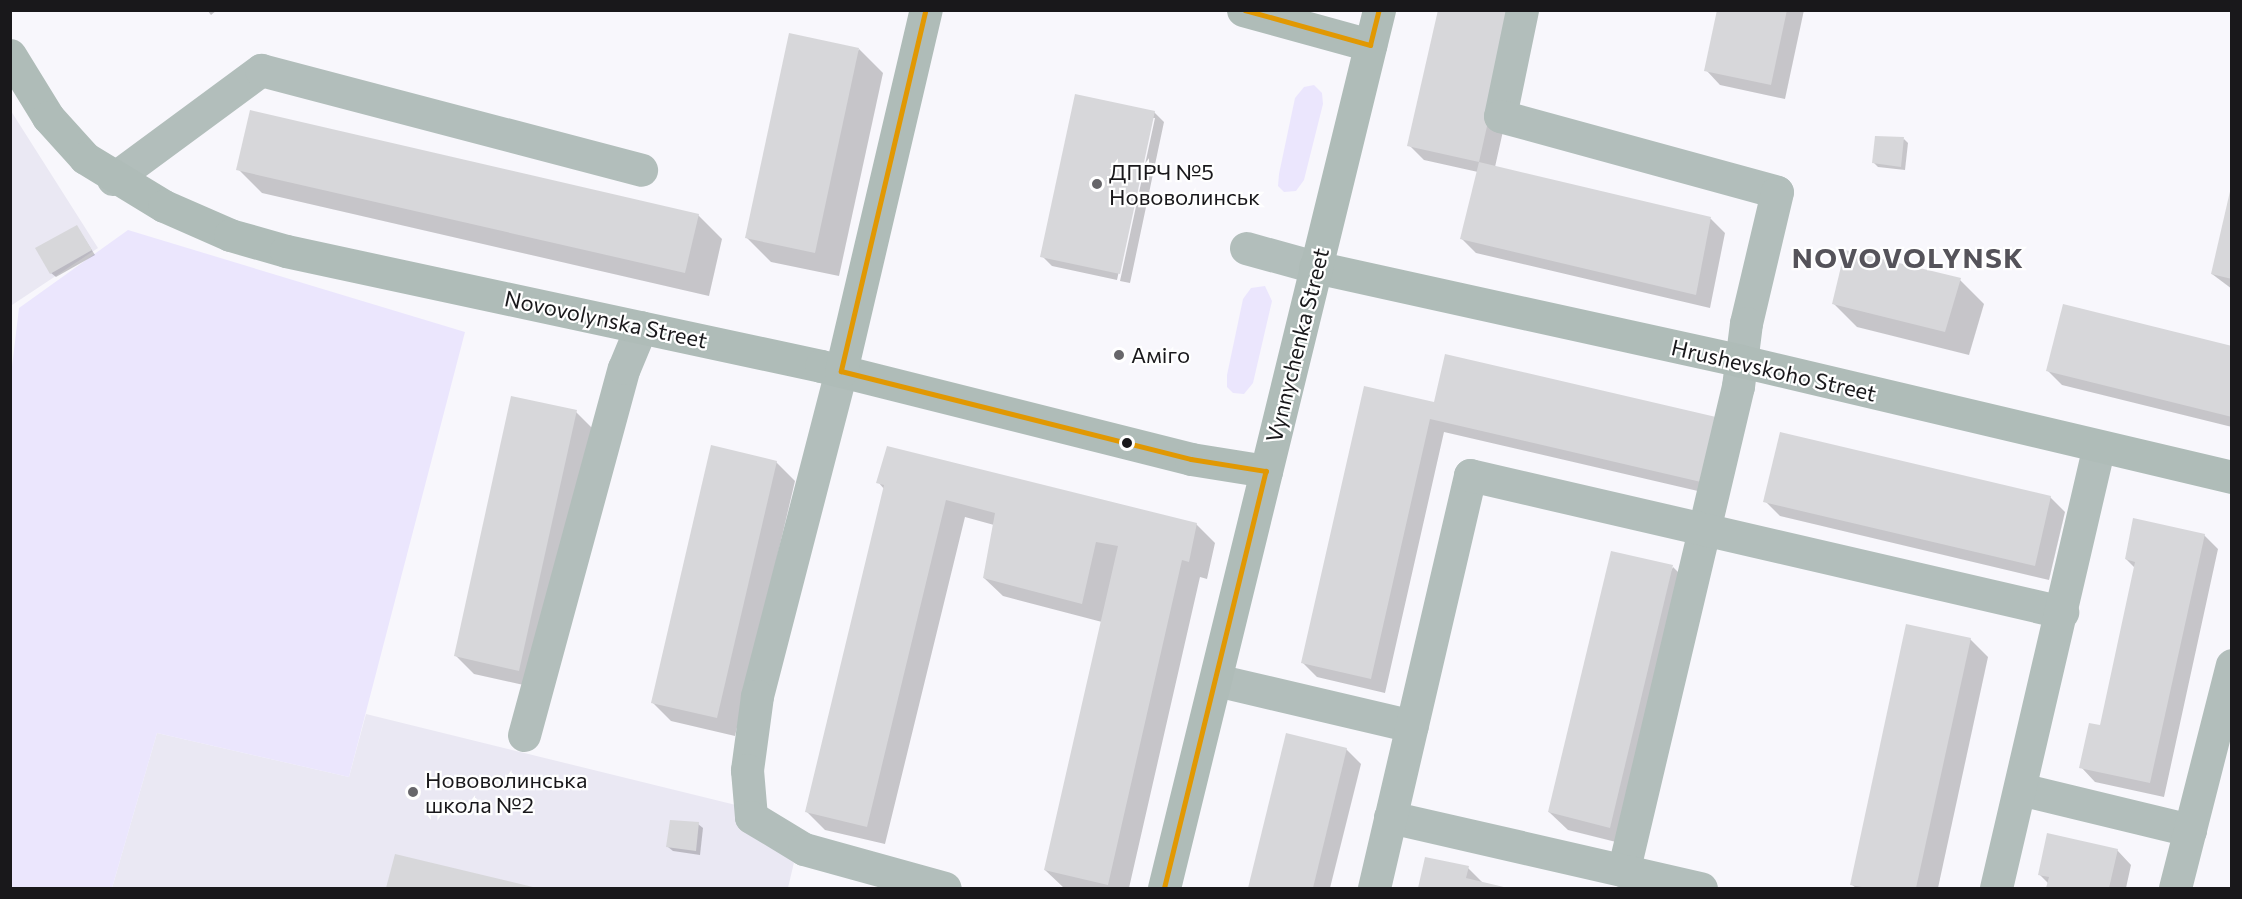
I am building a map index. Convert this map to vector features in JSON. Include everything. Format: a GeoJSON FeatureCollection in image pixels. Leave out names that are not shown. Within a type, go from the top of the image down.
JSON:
{"type":"FeatureCollection","features":[{"type":"Feature","properties":{"kind":"street"},"geometry":{"type":"LineString","coordinates":[[926,10],[841,371],[758,696],[747,770],[751,817],[804,849],[945,888]]}},
{"type":"Feature","properties":{"kind":"street"},"geometry":{"type":"LineString","coordinates":[[1243,10],[1370,45]]}},
{"type":"Feature","properties":{"kind":"street","name":"Vynnychenka Street"},"geometry":{"type":"LineString","coordinates":[[1164,888],[1379,10]]}},
{"type":"Feature","properties":{"kind":"street"},"geometry":{"type":"LineString","coordinates":[[1522,10],[1500,116],[1777,192],[1741,361],[1738,386],[1702,528],[1623,871]]}},
{"type":"Feature","properties":{"kind":"street","name":"Novovolynska Street"},"geometry":{"type":"LineString","coordinates":[[10,55],[67,142],[113,179],[230,235],[841,371],[1191,459],[1266,471]]}},
{"type":"Feature","properties":{"kind":"street"},"geometry":{"type":"LineString","coordinates":[[113,179],[261,70],[641,170]]}},
{"type":"Feature","properties":{"kind":"street"},"geometry":{"type":"LineString","coordinates":[[1246,248],[1315,267]]}},
{"type":"Feature","properties":{"kind":"street","name":"Hrushevskoho Street"},"geometry":{"type":"LineString","coordinates":[[1315,267],[1741,361],[2232,477]]}},
{"type":"Feature","properties":{"kind":"street"},"geometry":{"type":"LineString","coordinates":[[524,735],[624,368],[641,327]]}},
{"type":"Feature","properties":{"kind":"street"},"geometry":{"type":"LineString","coordinates":[[1996,888],[2099,447]]}},
{"type":"Feature","properties":{"kind":"street"},"geometry":{"type":"LineString","coordinates":[[1374,888],[1470,475],[2062,612]]}},
{"type":"Feature","properties":{"kind":"street"},"geometry":{"type":"LineString","coordinates":[[2175,888],[2232,665]]}},
{"type":"Feature","properties":{"kind":"street"},"geometry":{"type":"LineString","coordinates":[[1216,680],[1412,726]]}},
{"type":"Feature","properties":{"kind":"street"},"geometry":{"type":"LineString","coordinates":[[2020,789],[2190,830]]}},
{"type":"Feature","properties":{"kind":"street"},"geometry":{"type":"LineString","coordinates":[[1390,817],[1701,888]]}},
{"type":"Feature","properties":{"kind":"shaded area"},"geometry":{"type":"Polygon","coordinates":[[[1314,85],[1322,93],[1323,104],[1304,180],[1296,191],[1284,192],[1278,186],[1279,174],[1295,98],[1304,87],[1314,85]]]}},
{"type":"Feature","properties":{"kind":"shaded area"},"geometry":{"type":"Polygon","coordinates":[[[11,111],[98,248],[12,305],[11,319],[11,111]]]}},
{"type":"Feature","properties":{"kind":"shaded area"},"geometry":{"type":"Polygon","coordinates":[[[128,230],[465,332],[349,777],[157,733],[112,888],[11,888],[10,383],[19,308],[128,230]]]}},
{"type":"Feature","properties":{"kind":"shaded area"},"geometry":{"type":"Polygon","coordinates":[[[1265,286],[1272,301],[1253,383],[1244,394],[1233,393],[1227,387],[1227,375],[1243,299],[1251,288],[1265,286]]]}},
{"type":"Feature","properties":{"kind":"shaded area","name":"Нововолинська школа №2"},"geometry":{"type":"Polygon","coordinates":[[[366,714],[748,808],[795,858],[788,888],[112,888],[157,733],[349,777],[366,714]]]}},
{"type":"Feature","properties":{"kind":"building"},"geometry":{"type":"Polygon","coordinates":[[[1438,10],[1513,10],[1479,162],[1407,146],[1438,10]]]}},
{"type":"Feature","properties":{"kind":"building"},"geometry":{"type":"Polygon","coordinates":[[[1717,10],[1787,10],[1771,85],[1704,71],[1717,10]]]}},
{"type":"Feature","properties":{"kind":"building"},"geometry":{"type":"Polygon","coordinates":[[[789,33],[859,48],[815,253],[745,238],[789,33]]]}},
{"type":"Feature","properties":{"kind":"building","name":"ДПРЧ №5 Нововолинськ"},"geometry":{"type":"Polygon","coordinates":[[[1075,94],[1155,111],[1120,274],[1040,257],[1075,94]]]}},
{"type":"Feature","properties":{"kind":"building"},"geometry":{"type":"Polygon","coordinates":[[[250,110],[699,214],[685,273],[236,170],[250,110]]]}},
{"type":"Feature","properties":{"kind":"building"},"geometry":{"type":"Polygon","coordinates":[[[1875,136],[1904,137],[1901,167],[1872,163],[1875,136]]]}},
{"type":"Feature","properties":{"kind":"building"},"geometry":{"type":"Polygon","coordinates":[[[1479,162],[1711,217],[1696,295],[1460,239],[1479,162]]]}},
{"type":"Feature","properties":{"kind":"building"},"geometry":{"type":"Polygon","coordinates":[[[2232,188],[2232,279],[2211,274],[2232,188]]]}},
{"type":"Feature","properties":{"kind":"building"},"geometry":{"type":"Polygon","coordinates":[[[77,225],[92,250],[50,274],[35,248],[77,225]]]}},
{"type":"Feature","properties":{"kind":"building"},"geometry":{"type":"Polygon","coordinates":[[[1845,250],[1961,278],[1945,332],[1832,304],[1845,250]]]}},
{"type":"Feature","properties":{"kind":"building"},"geometry":{"type":"Polygon","coordinates":[[[2063,304],[2232,346],[2232,417],[2046,371],[2063,304]]]}},
{"type":"Feature","properties":{"kind":"building"},"geometry":{"type":"Polygon","coordinates":[[[1445,354],[1716,417],[1701,482],[1430,419],[1371,679],[1301,663],[1364,386],[1434,402],[1445,354]]]}},
{"type":"Feature","properties":{"kind":"building"},"geometry":{"type":"Polygon","coordinates":[[[511,396],[577,410],[519,671],[454,656],[511,396]]]}},
{"type":"Feature","properties":{"kind":"building"},"geometry":{"type":"Polygon","coordinates":[[[1780,432],[2051,496],[2035,566],[1763,502],[1780,432]]]}},
{"type":"Feature","properties":{"kind":"building"},"geometry":{"type":"Polygon","coordinates":[[[711,445],[777,461],[717,718],[651,703],[711,445]]]}},
{"type":"Feature","properties":{"kind":"building"},"geometry":{"type":"Polygon","coordinates":[[[887,446],[1197,523],[1189,562],[1182,560],[1108,885],[1044,870],[1118,546],[1096,542],[1082,604],[983,578],[995,513],[946,500],[867,827],[805,812],[884,485],[876,483],[887,446]]]}},
{"type":"Feature","properties":{"kind":"building"},"geometry":{"type":"Polygon","coordinates":[[[2133,518],[2205,534],[2150,783],[2079,768],[2089,723],[2100,725],[2135,562],[2125,559],[2133,518]]]}},
{"type":"Feature","properties":{"kind":"building"},"geometry":{"type":"Polygon","coordinates":[[[1611,551],[1673,565],[1610,828],[1548,812],[1611,551]]]}},
{"type":"Feature","properties":{"kind":"building"},"geometry":{"type":"Polygon","coordinates":[[[1906,624],[1971,638],[1916,888],[1868,888],[1850,885],[1906,624]]]}},
{"type":"Feature","properties":{"kind":"building"},"geometry":{"type":"Polygon","coordinates":[[[1286,733],[1347,748],[1313,888],[1248,888],[1286,733]]]}},
{"type":"Feature","properties":{"kind":"building"},"geometry":{"type":"Polygon","coordinates":[[[670,820],[699,822],[696,851],[666,847],[670,820]]]}},
{"type":"Feature","properties":{"kind":"building"},"geometry":{"type":"Polygon","coordinates":[[[2047,833],[2118,849],[2109,888],[2046,888],[2049,877],[2038,875],[2047,833]]]}},
{"type":"Feature","properties":{"kind":"building"},"geometry":{"type":"Polygon","coordinates":[[[395,854],[537,888],[386,888],[395,854]]]}},
{"type":"Feature","properties":{"kind":"building"},"geometry":{"type":"Polygon","coordinates":[[[1425,857],[1469,866],[1466,878],[1508,888],[1418,888],[1425,857]]]}},
{"type":"Feature","properties":{"kind":"transit line"},"geometry":{"type":"LineString","coordinates":[[926,10],[841,371],[1191,459],[1266,471]]}},
{"type":"Feature","properties":{"kind":"transit line"},"geometry":{"type":"LineString","coordinates":[[1245,10],[1370,45],[1379,10]]}},
{"type":"Feature","properties":{"kind":"transit line"},"geometry":{"type":"LineString","coordinates":[[1164,888],[1266,471]]}},
{"type":"Feature","properties":{"kind":"place","name":"ДПРЧ №5 Нововолинськ"},"geometry":{"type":"Point","coordinates":[1097,184]}},
{"type":"Feature","properties":{"kind":"place","name":"Аміго"},"geometry":{"type":"Point","coordinates":[1119,355]}},
{"type":"Feature","properties":{"kind":"place","name":"Нововолинська школа №2"},"geometry":{"type":"Point","coordinates":[413,792]}},
{"type":"Feature","properties":{"kind":"district","name":"NOVOVOLYNSK"},"geometry":{"type":"Point","coordinates":[1908,257]}}]}
